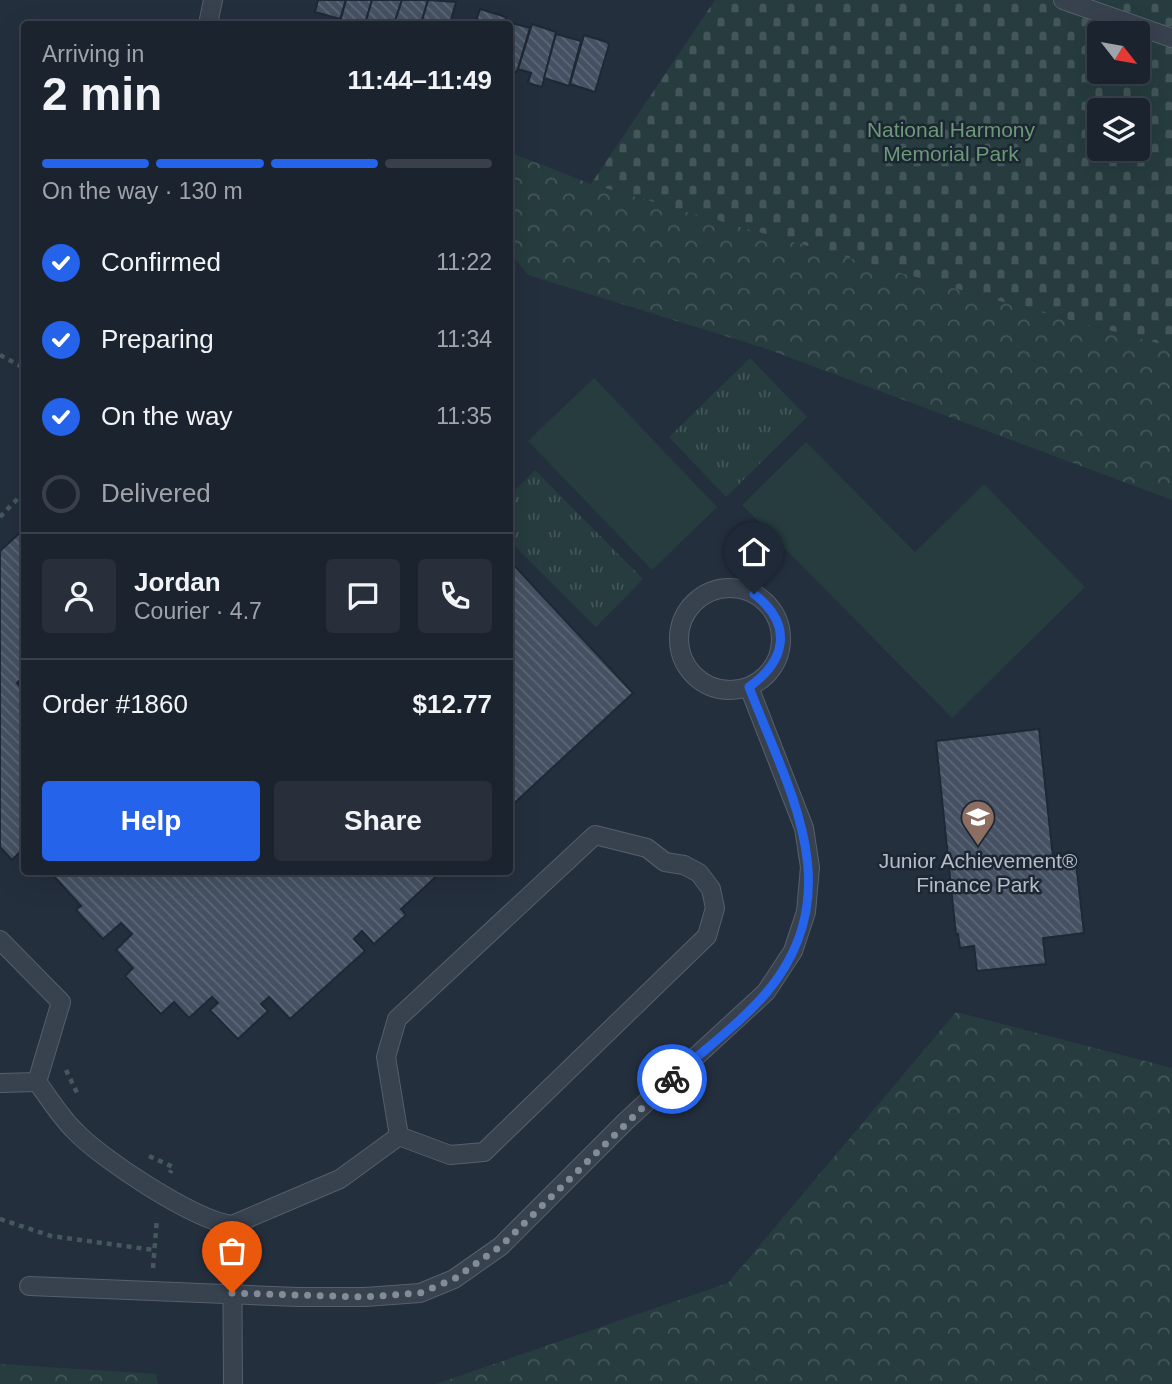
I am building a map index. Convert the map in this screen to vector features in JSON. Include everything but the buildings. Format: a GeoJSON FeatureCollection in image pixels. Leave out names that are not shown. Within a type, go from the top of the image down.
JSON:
{"type":"FeatureCollection","features":[{"type":"Feature","properties":{"kind":"lane"},"geometry":{"type":"LineString","coordinates":[[209,21],[213,0]]}},
{"type":"Feature","properties":{"kind":"lane"},"geometry":{"type":"LineString","coordinates":[[1063,0],[1172,38]]}},
{"type":"Feature","properties":{"kind":"lane"},"geometry":{"type":"LineString","coordinates":[[719,588],[736,588],[754,594],[768,605],[778,620],[781,638],[777,658],[768,673],[749,687],[731,690],[705,684],[691,673],[680,649],[679,632],[688,610],[700,597],[719,588]]}},
{"type":"Feature","properties":{"kind":"lane"},"geometry":{"type":"LineString","coordinates":[[29,1286],[365,1297],[420,1293],[454,1279],[501,1246],[627,1120],[766,992],[793,951],[806,912],[810,867],[804,828],[749,687]]}},
{"type":"Feature","properties":{"kind":"lane"},"geometry":{"type":"LineString","coordinates":[[595,835],[647,848],[665,862],[684,864],[699,873],[711,889],[715,908],[707,936],[484,1152],[450,1155],[400,1136],[389,1087],[386,1057],[397,1019],[595,835]]}},
{"type":"Feature","properties":{"kind":"lane"},"geometry":{"type":"LineString","coordinates":[[0,940],[61,1002],[37,1082]]}},
{"type":"Feature","properties":{"kind":"lane"},"geometry":{"type":"LineString","coordinates":[[37,1082],[74,1130],[110,1160],[160,1192],[221,1224],[232,1225],[340,1179],[400,1136]]}},
{"type":"Feature","properties":{"kind":"lane"},"geometry":{"type":"LineString","coordinates":[[0,1083],[37,1082]]}},
{"type":"Feature","properties":{"kind":"lane"},"geometry":{"type":"LineString","coordinates":[[232,1225],[233,1384]]}},
{"type":"Feature","properties":{"kind":"path"},"geometry":{"type":"LineString","coordinates":[[0,355],[21,366]]}},
{"type":"Feature","properties":{"kind":"path"},"geometry":{"type":"LineString","coordinates":[[0,517],[21,495]]}},
{"type":"Feature","properties":{"kind":"path"},"geometry":{"type":"LineString","coordinates":[[65,1067],[79,1097],[88,1107]]}},
{"type":"Feature","properties":{"kind":"path"},"geometry":{"type":"LineString","coordinates":[[137,1151],[173,1167],[160,1192],[152,1290]]}},
{"type":"Feature","properties":{"kind":"path"},"geometry":{"type":"LineString","coordinates":[[0,1219],[51,1236],[154,1250]]}},
{"type":"Feature","properties":{"kind":"green space","name":"National Harmony Memorial Park"},"geometry":{"type":"Polygon","coordinates":[[[715,0],[1172,0],[1172,347],[1010,304],[591,184],[715,0]]]}},
{"type":"Feature","properties":{"kind":"green space"},"geometry":{"type":"Polygon","coordinates":[[[513,154],[591,184],[1010,304],[1172,347],[1172,500],[767,349],[528,275],[513,257],[513,154]]]}},
{"type":"Feature","properties":{"kind":"green space"},"geometry":{"type":"Polygon","coordinates":[[[750,358],[807,417],[726,497],[669,437],[750,358]]]}},
{"type":"Feature","properties":{"kind":"green space"},"geometry":{"type":"Polygon","coordinates":[[[594,378],[717,507],[652,570],[528,441],[594,378]]]}},
{"type":"Feature","properties":{"kind":"green space"},"geometry":{"type":"Polygon","coordinates":[[[806,442],[915,552],[984,484],[1085,587],[952,718],[742,505],[806,442]]]}},
{"type":"Feature","properties":{"kind":"green space"},"geometry":{"type":"Polygon","coordinates":[[[535,470],[643,579],[596,627],[513,544],[513,492],[535,470]]]}},
{"type":"Feature","properties":{"kind":"green space"},"geometry":{"type":"Polygon","coordinates":[[[956,1012],[1172,1068],[1172,1384],[436,1384],[728,1283],[956,1012]]]}},
{"type":"Feature","properties":{"kind":"green space"},"geometry":{"type":"Polygon","coordinates":[[[0,1364],[156,1374],[158,1384],[0,1384],[0,1364]]]}},
{"type":"Feature","properties":{"kind":"way so far"},"geometry":{"type":"LineString","coordinates":[[232,1293],[365,1297],[420,1293],[454,1279],[501,1246],[564,1181],[672,1079]]}},
{"type":"Feature","properties":{"kind":"place","name":"Junior Achievement® Finance Park"},"geometry":{"type":"Point","coordinates":[978,847]}},
{"type":"Feature","properties":{"kind":"route"},"geometry":{"type":"LineString","coordinates":[[672,1079],[766,992],[793,951],[806,912],[810,867],[804,828],[749,687],[768,673],[777,658],[781,638],[778,620],[768,605],[754,594]]}}]}
